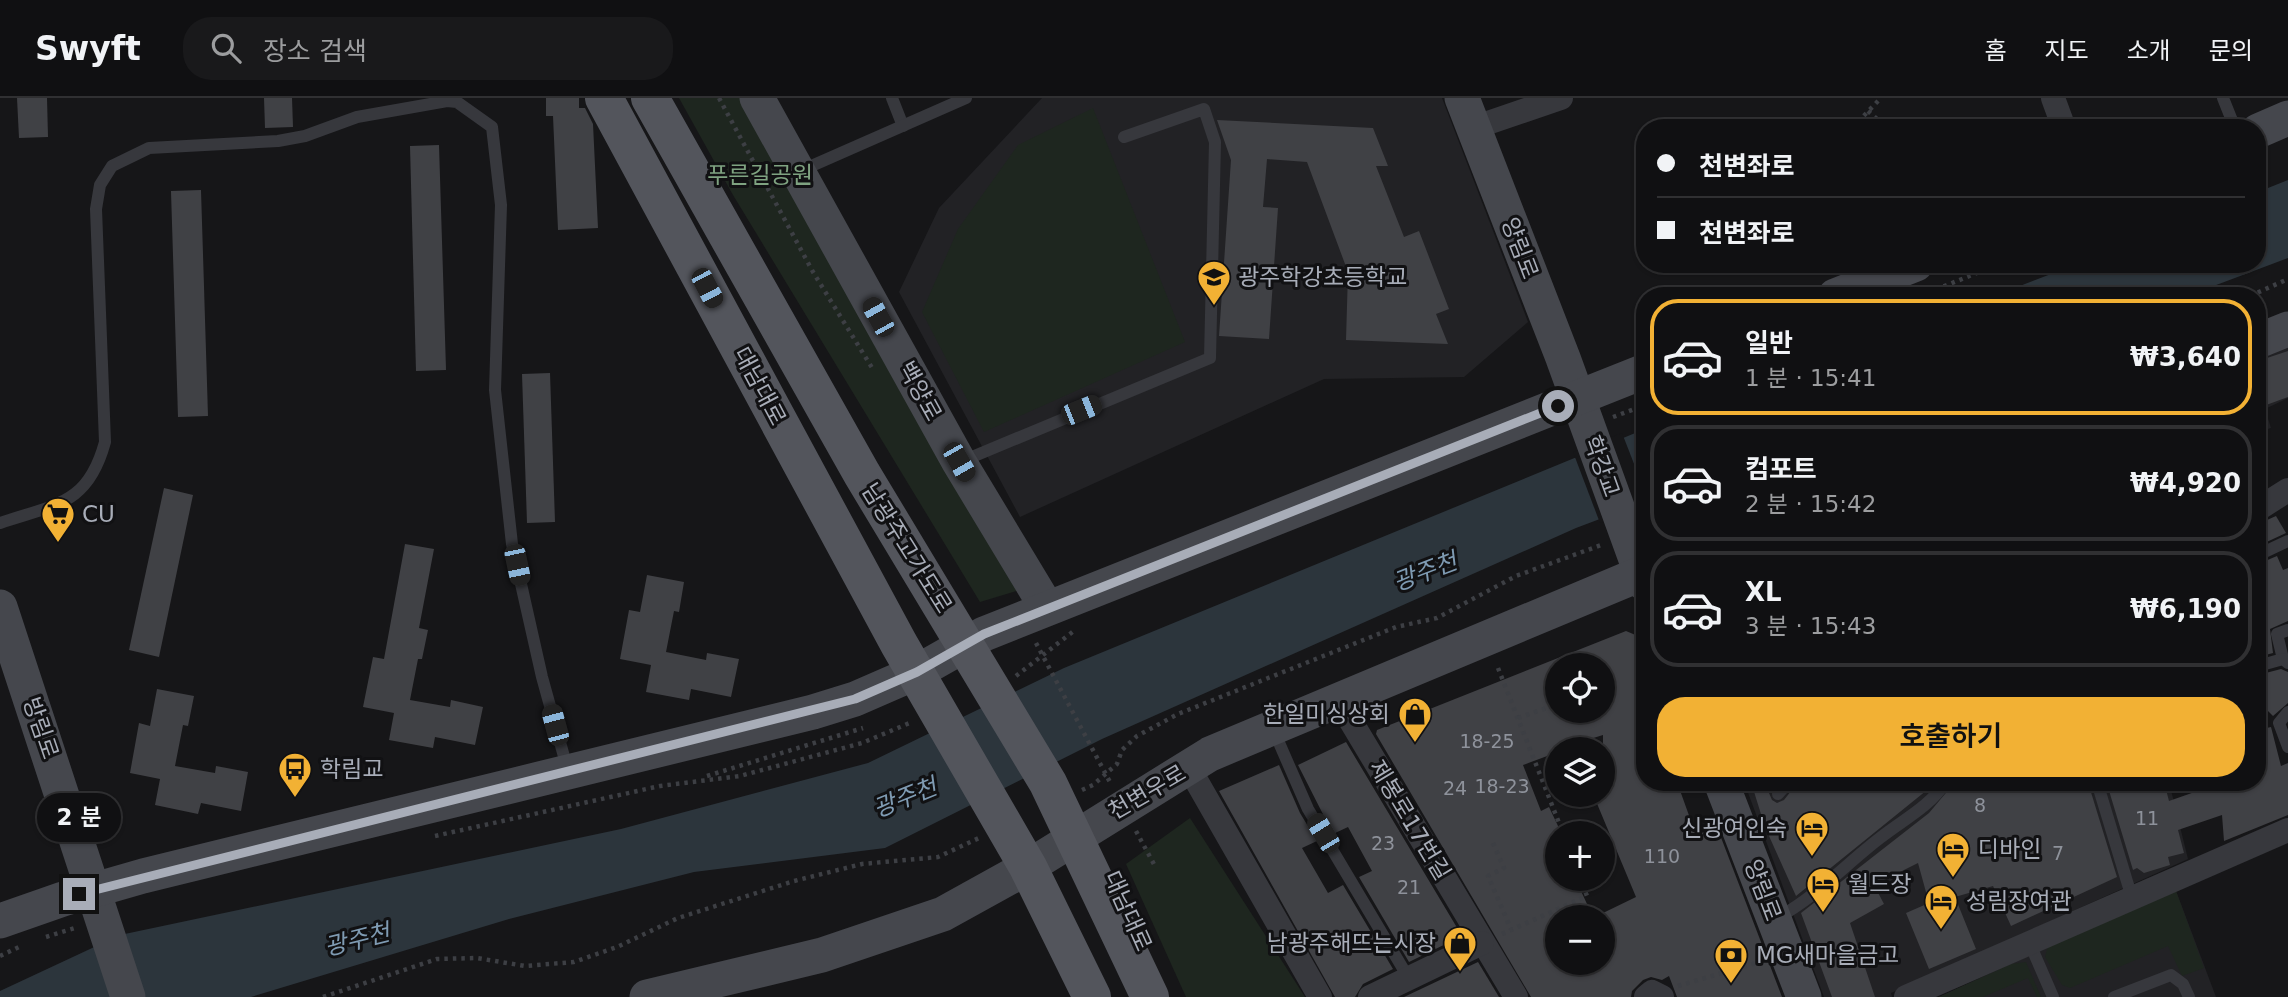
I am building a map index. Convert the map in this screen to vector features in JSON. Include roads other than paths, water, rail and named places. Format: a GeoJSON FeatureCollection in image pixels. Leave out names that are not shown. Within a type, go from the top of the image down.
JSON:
{"type":"FeatureCollection","features":[{"type":"Feature","properties":{"kind":"main road","name":"대남대로"},"geometry":{"type":"LineString","coordinates":[[604,98],[917,672],[1028,867]]}},
{"type":"Feature","properties":{"kind":"main road"},"geometry":{"type":"LineString","coordinates":[[627,98],[748,291]]}},
{"type":"Feature","properties":{"kind":"main road"},"geometry":{"type":"LineString","coordinates":[[650,98],[748,291]]}},
{"type":"Feature","properties":{"kind":"main road"},"geometry":{"type":"LineString","coordinates":[[672,98],[984,634]]}},
{"type":"Feature","properties":{"kind":"main road","name":"남광주고가도로"},"geometry":{"type":"LineString","coordinates":[[748,291],[897,579],[1029,800],[1075,889],[1123,997]]}},
{"type":"Feature","properties":{"kind":"main road","name":"남광주고가도로"},"geometry":{"type":"LineString","coordinates":[[748,291],[1048,783],[1150,997]]}},
{"type":"Feature","properties":{"kind":"main road","name":"대남대로"},"geometry":{"type":"LineString","coordinates":[[984,634],[1090,826],[1167,997]]}},
{"type":"Feature","properties":{"kind":"main road"},"geometry":{"type":"LineString","coordinates":[[1028,867],[1092,997]]}},
{"type":"Feature","properties":{"kind":"street","name":"백양로"},"geometry":{"type":"LineString","coordinates":[[757,98],[959,462],[1047,608]]}},
{"type":"Feature","properties":{"kind":"street"},"geometry":{"type":"LineString","coordinates":[[1467,113],[1561,98]]}},
{"type":"Feature","properties":{"kind":"street"},"geometry":{"type":"LineString","coordinates":[[2053,98],[2061,119]]}},
{"type":"Feature","properties":{"kind":"street","name":"양림로"},"geometry":{"type":"LineString","coordinates":[[1467,113],[1577,398]]}},
{"type":"Feature","properties":{"kind":"street"},"geometry":{"type":"LineString","coordinates":[[2266,128],[2288,118]]}},
{"type":"Feature","properties":{"kind":"street"},"geometry":{"type":"LineString","coordinates":[[1858,287],[1893,273]]}},
{"type":"Feature","properties":{"kind":"street"},"geometry":{"type":"LineString","coordinates":[[2266,338],[2288,329]]}},
{"type":"Feature","properties":{"kind":"street"},"geometry":{"type":"LineString","coordinates":[[0,921],[95,889],[568,774],[855,699],[917,672],[984,634],[1314,505],[1636,375]]}},
{"type":"Feature","properties":{"kind":"street","name":"학강교"},"geometry":{"type":"LineString","coordinates":[[1577,398],[1636,555]]}},
{"type":"Feature","properties":{"kind":"street"},"geometry":{"type":"LineString","coordinates":[[2266,504],[2288,489]]}},
{"type":"Feature","properties":{"kind":"street","name":"천변우로"},"geometry":{"type":"LineString","coordinates":[[647,997],[750,974],[895,932],[943,914],[1028,867],[1090,826],[1210,754],[1337,698],[1636,579]]}},
{"type":"Feature","properties":{"kind":"street","name":"방림로"},"geometry":{"type":"LineString","coordinates":[[0,607],[95,889],[128,997]]}},
{"type":"Feature","properties":{"kind":"street","name":"제봉로17번길"},"geometry":{"type":"LineString","coordinates":[[1337,698],[1516,997]]}},
{"type":"Feature","properties":{"kind":"street"},"geometry":{"type":"LineString","coordinates":[[1189,768],[1320,997]]}},
{"type":"Feature","properties":{"kind":"street","name":"양림로"},"geometry":{"type":"LineString","coordinates":[[1724,791],[1804,997]]}},
{"type":"Feature","properties":{"kind":"street"},"geometry":{"type":"LineString","coordinates":[[1906,997],[2288,830]]}},
{"type":"Feature","properties":{"kind":"street"},"geometry":{"type":"LineString","coordinates":[[1370,997],[1482,943]]}},
{"type":"Feature","properties":{"kind":"lane"},"geometry":{"type":"LineString","coordinates":[[892,98],[902,126]]}},
{"type":"Feature","properties":{"kind":"lane"},"geometry":{"type":"LineString","coordinates":[[796,172],[966,98]]}},
{"type":"Feature","properties":{"kind":"lane"},"geometry":{"type":"LineString","coordinates":[[2223,98],[2231,119]]}},
{"type":"Feature","properties":{"kind":"lane"},"geometry":{"type":"LineString","coordinates":[[0,523],[79,493],[99,464],[105,442],[96,209],[100,185],[112,166],[149,148],[278,141],[305,136],[357,117],[430,103],[457,102],[492,127],[501,205],[495,390],[512,544],[542,677],[568,774]]}},
{"type":"Feature","properties":{"kind":"lane"},"geometry":{"type":"LineString","coordinates":[[959,462],[1210,359],[1215,142],[1204,108],[1124,137]]}},
{"type":"Feature","properties":{"kind":"lane"},"geometry":{"type":"LineString","coordinates":[[2266,551],[2288,541]]}},
{"type":"Feature","properties":{"kind":"lane"},"geometry":{"type":"LineString","coordinates":[[2266,665],[2286,661],[2277,634],[2288,630]]}},
{"type":"Feature","properties":{"kind":"lane"},"geometry":{"type":"LineString","coordinates":[[2288,712],[2279,723],[2288,747]]}},
{"type":"Feature","properties":{"kind":"lane"},"geometry":{"type":"LineString","coordinates":[[1272,727],[1308,809],[1408,977]]}},
{"type":"Feature","properties":{"kind":"lane"},"geometry":{"type":"LineString","coordinates":[[1774,920],[1797,907],[1882,836],[1920,811],[1938,791]]}},
{"type":"Feature","properties":{"kind":"lane"},"geometry":{"type":"LineString","coordinates":[[2100,791],[2132,898]]}},
{"type":"Feature","properties":{"kind":"lane"},"geometry":{"type":"LineString","coordinates":[[2030,944],[2053,997]]}},
{"type":"Feature","properties":{"kind":"lane"},"geometry":{"type":"LineString","coordinates":[[2114,997],[2171,975],[2183,984],[2189,997]]}},
{"type":"Feature","properties":{"kind":"water"},"geometry":{"type":"Polygon","coordinates":[[[2288,180],[2288,258],[2266,266],[2266,189],[2288,180]]]}},
{"type":"Feature","properties":{"kind":"water"},"geometry":{"type":"Polygon","coordinates":[[[2054,273],[2248,273],[2211,287],[2017,287],[2054,273]]]}},
{"type":"Feature","properties":{"kind":"water","name":"광주천"},"geometry":{"type":"Polygon","coordinates":[[[1636,433],[1636,505],[1576,528],[1102,739],[885,848],[694,872],[509,919],[251,997],[0,997],[0,991],[120,935],[621,829],[868,763],[1064,668],[1636,433]]]}},
{"type":"Feature","properties":{"kind":"place","name":"광주학강초등학교"},"geometry":{"type":"Point","coordinates":[1214,307]}},
{"type":"Feature","properties":{"kind":"place","name":"CU"},"geometry":{"type":"Point","coordinates":[58,544]}},
{"type":"Feature","properties":{"kind":"place","name":"한일미싱상회"},"geometry":{"type":"Point","coordinates":[1415,744]}},
{"type":"Feature","properties":{"kind":"place","name":"학림교"},"geometry":{"type":"Point","coordinates":[295,799]}},
{"type":"Feature","properties":{"kind":"place","name":"신광여인숙"},"geometry":{"type":"Point","coordinates":[1812,858]}},
{"type":"Feature","properties":{"kind":"place","name":"디바인"},"geometry":{"type":"Point","coordinates":[1953,879]}},
{"type":"Feature","properties":{"kind":"place","name":"월드장"},"geometry":{"type":"Point","coordinates":[1823,914]}},
{"type":"Feature","properties":{"kind":"place","name":"성림장여관"},"geometry":{"type":"Point","coordinates":[1941,931]}},
{"type":"Feature","properties":{"kind":"place","name":"남광주해뜨는시장"},"geometry":{"type":"Point","coordinates":[1460,973]}},
{"type":"Feature","properties":{"kind":"place","name":"MG새마을금고"},"geometry":{"type":"Point","coordinates":[1731,985]}},
{"type":"Feature","properties":{"kind":"park label","name":"푸른길공원"},"geometry":{"type":"Point","coordinates":[760,175]}}]}
